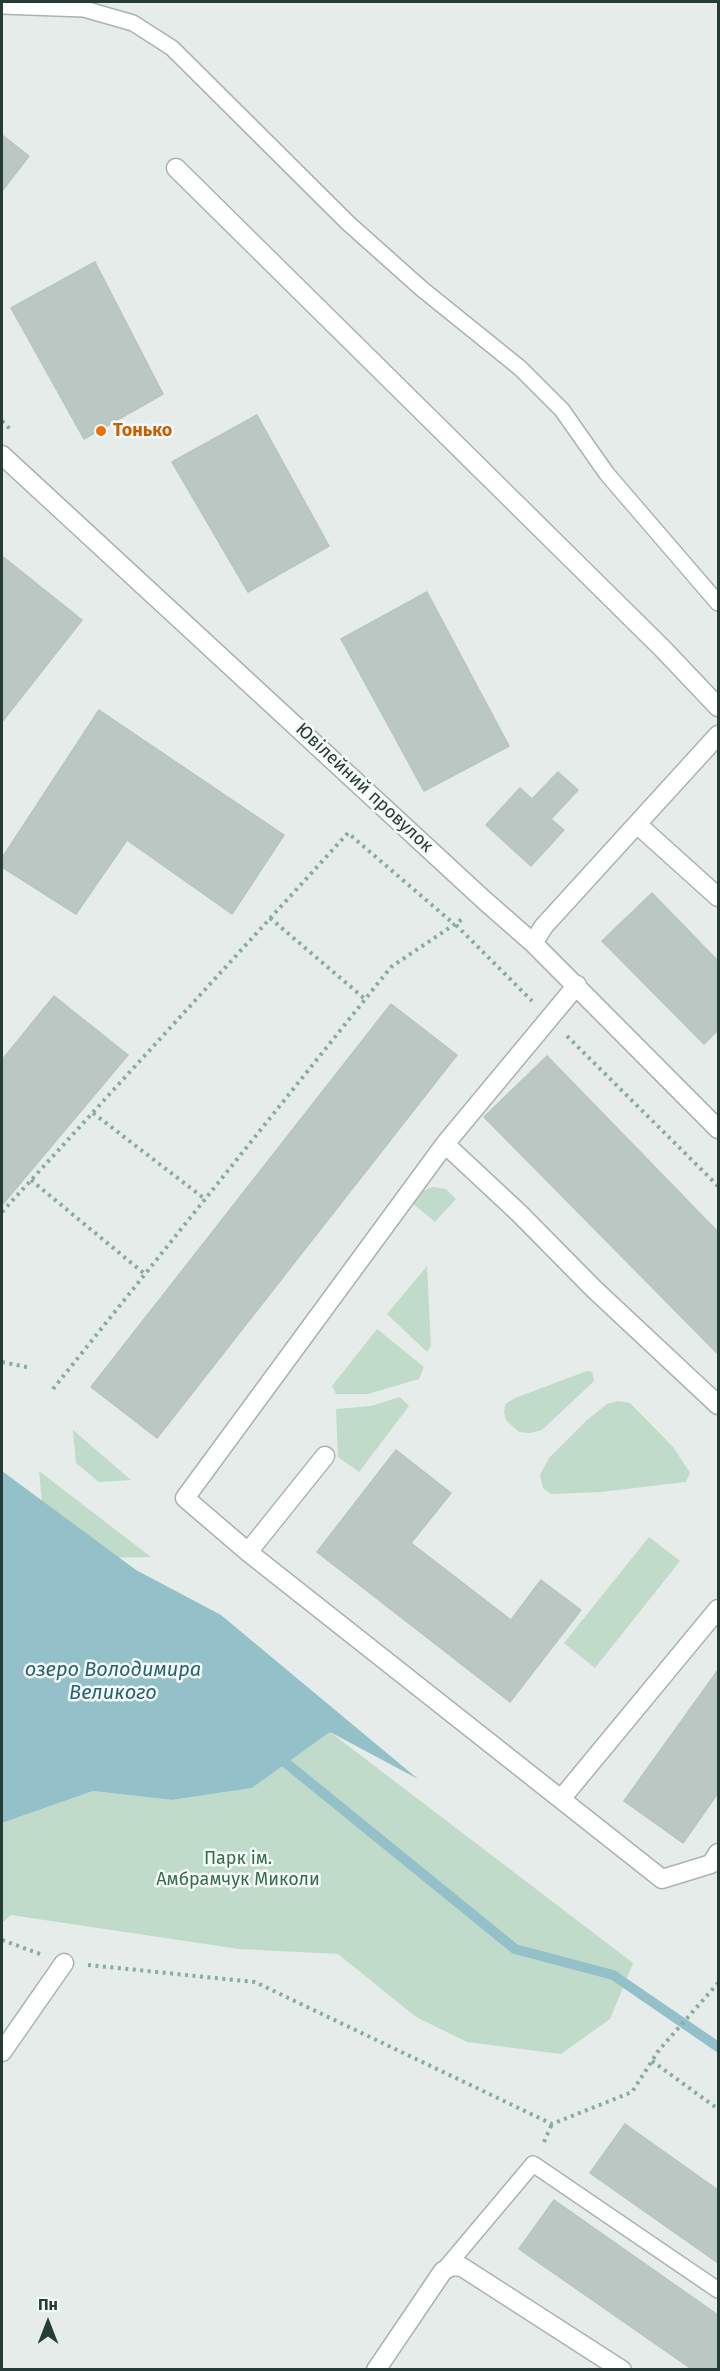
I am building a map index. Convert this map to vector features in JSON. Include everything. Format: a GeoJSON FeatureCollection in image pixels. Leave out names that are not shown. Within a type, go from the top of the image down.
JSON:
{"type":"FeatureCollection","features":[{"type":"Feature","properties":{"kind":"street"},"geometry":{"type":"LineString","coordinates":[[176,168],[663,649],[718,707]]}},
{"type":"Feature","properties":{"kind":"street","name":"Ювілейний провулок"},"geometry":{"type":"LineString","coordinates":[[2,454],[533,943],[718,1129]]}},
{"type":"Feature","properties":{"kind":"street"},"geometry":{"type":"LineString","coordinates":[[533,943],[544,926],[718,735]]}},
{"type":"Feature","properties":{"kind":"street"},"geometry":{"type":"LineString","coordinates":[[638,825],[718,897]]}},
{"type":"Feature","properties":{"kind":"street"},"geometry":{"type":"LineString","coordinates":[[577,986],[445,1144],[185,1498],[248,1552],[662,1879],[711,1864],[718,1854]]}},
{"type":"Feature","properties":{"kind":"street"},"geometry":{"type":"LineString","coordinates":[[445,1144],[718,1406]]}},
{"type":"Feature","properties":{"kind":"street"},"geometry":{"type":"LineString","coordinates":[[248,1552],[325,1456]]}},
{"type":"Feature","properties":{"kind":"street"},"geometry":{"type":"LineString","coordinates":[[561,1799],[718,1610]]}},
{"type":"Feature","properties":{"kind":"street"},"geometry":{"type":"LineString","coordinates":[[2,2052],[64,1963]]}},
{"type":"Feature","properties":{"kind":"street"},"geometry":{"type":"LineString","coordinates":[[376,2370],[443,2271],[452,2266],[462,2267],[622,2370]]}},
{"type":"Feature","properties":{"kind":"lane"},"geometry":{"type":"LineString","coordinates":[[2,6],[84,9],[133,23],[172,48],[348,223],[422,289],[520,368],[554,402],[608,474],[718,603]]}},
{"type":"Feature","properties":{"kind":"lane"},"geometry":{"type":"LineString","coordinates":[[443,2271],[533,2164],[718,2290]]}},
{"type":"Feature","properties":{"kind":"path"},"geometry":{"type":"LineString","coordinates":[[2,1212],[348,832],[455,924],[718,1186]]}},
{"type":"Feature","properties":{"kind":"path"},"geometry":{"type":"LineString","coordinates":[[53,1389],[391,967],[455,924],[484,900]]}},
{"type":"Feature","properties":{"kind":"path"},"geometry":{"type":"LineString","coordinates":[[270,918],[365,999]]}},
{"type":"Feature","properties":{"kind":"path"},"geometry":{"type":"LineString","coordinates":[[93,1113],[205,1199]]}},
{"type":"Feature","properties":{"kind":"path"},"geometry":{"type":"LineString","coordinates":[[31,1180],[146,1275]]}},
{"type":"Feature","properties":{"kind":"path"},"geometry":{"type":"LineString","coordinates":[[2,1362],[31,1368]]}},
{"type":"Feature","properties":{"kind":"path"},"geometry":{"type":"LineString","coordinates":[[2,1940],[64,1963],[255,1982],[552,2124],[632,2092],[668,2039],[718,1983]]}},
{"type":"Feature","properties":{"kind":"path"},"geometry":{"type":"LineString","coordinates":[[652,2061],[718,2109]]}},
{"type":"Feature","properties":{"kind":"green space"},"geometry":{"type":"Polygon","coordinates":[[[433,1187],[446,1189],[456,1199],[435,1222],[411,1202],[422,1191],[433,1187]]]}},
{"type":"Feature","properties":{"kind":"green space"},"geometry":{"type":"Polygon","coordinates":[[[427,1266],[431,1346],[427,1352],[387,1314],[427,1266]]]}},
{"type":"Feature","properties":{"kind":"green space"},"geometry":{"type":"Polygon","coordinates":[[[377,1329],[424,1367],[419,1379],[368,1394],[336,1394],[332,1386],[377,1329]]]}},
{"type":"Feature","properties":{"kind":"green space"},"geometry":{"type":"Polygon","coordinates":[[[587,1371],[592,1372],[594,1381],[542,1430],[530,1433],[519,1432],[506,1420],[505,1404],[515,1398],[587,1371]]]}},
{"type":"Feature","properties":{"kind":"green space"},"geometry":{"type":"Polygon","coordinates":[[[400,1397],[409,1406],[359,1472],[338,1457],[336,1409],[371,1406],[400,1397]]]}},
{"type":"Feature","properties":{"kind":"green space"},"geometry":{"type":"Polygon","coordinates":[[[618,1401],[630,1403],[673,1447],[690,1473],[686,1482],[601,1492],[551,1494],[543,1488],[540,1475],[549,1458],[587,1420],[607,1404],[618,1401]]]}},
{"type":"Feature","properties":{"kind":"green space"},"geometry":{"type":"Polygon","coordinates":[[[73,1430],[131,1480],[99,1482],[76,1463],[73,1430]]]}},
{"type":"Feature","properties":{"kind":"green space"},"geometry":{"type":"Polygon","coordinates":[[[39,1471],[151,1557],[101,1558],[43,1512],[39,1471]]]}},
{"type":"Feature","properties":{"kind":"green space"},"geometry":{"type":"Polygon","coordinates":[[[649,1537],[680,1561],[595,1668],[564,1643],[649,1537]]]}},
{"type":"Feature","properties":{"kind":"green space","name":"Парк ім. Амбрамчук Миколи"},"geometry":{"type":"Polygon","coordinates":[[[330,1732],[633,1963],[610,2019],[561,2054],[467,2042],[416,2017],[338,1954],[239,1949],[11,1915],[2,1923],[2,1823],[93,1791],[172,1800],[252,1788],[330,1732]]]}},
{"type":"Feature","properties":{"kind":"water","name":"озеро Володимира Великого"},"geometry":{"type":"Polygon","coordinates":[[[2,1471],[136,1570],[221,1615],[418,1779],[330,1732],[252,1788],[172,1800],[93,1791],[2,1823],[2,1471]]]}},
{"type":"Feature","properties":{"kind":"building"},"geometry":{"type":"Polygon","coordinates":[[[2,135],[29,156],[2,191],[2,135]]]}},
{"type":"Feature","properties":{"kind":"building"},"geometry":{"type":"Polygon","coordinates":[[[95,262],[163,394],[84,439],[11,308],[95,262]]]}},
{"type":"Feature","properties":{"kind":"building"},"geometry":{"type":"Polygon","coordinates":[[[257,415],[329,546],[248,592],[172,462],[257,415]]]}},
{"type":"Feature","properties":{"kind":"building"},"geometry":{"type":"Polygon","coordinates":[[[2,556],[82,620],[2,722],[2,556]]]}},
{"type":"Feature","properties":{"kind":"building"},"geometry":{"type":"Polygon","coordinates":[[[427,592],[509,746],[424,791],[341,639],[427,592]]]}},
{"type":"Feature","properties":{"kind":"building"},"geometry":{"type":"Polygon","coordinates":[[[99,710],[284,835],[232,914],[127,840],[76,914],[2,867],[2,858],[99,710]]]}},
{"type":"Feature","properties":{"kind":"building"},"geometry":{"type":"Polygon","coordinates":[[[558,772],[578,790],[551,819],[564,830],[531,866],[486,825],[520,788],[532,799],[558,772]]]}},
{"type":"Feature","properties":{"kind":"building"},"geometry":{"type":"Polygon","coordinates":[[[652,893],[718,961],[718,1030],[704,1044],[602,941],[652,893]]]}},
{"type":"Feature","properties":{"kind":"building"},"geometry":{"type":"Polygon","coordinates":[[[54,996],[128,1055],[2,1205],[2,1060],[54,996]]]}},
{"type":"Feature","properties":{"kind":"building"},"geometry":{"type":"Polygon","coordinates":[[[391,1004],[457,1055],[157,1438],[91,1387],[391,1004]]]}},
{"type":"Feature","properties":{"kind":"building"},"geometry":{"type":"Polygon","coordinates":[[[547,1056],[718,1232],[718,1354],[484,1117],[547,1056]]]}},
{"type":"Feature","properties":{"kind":"building"},"geometry":{"type":"Polygon","coordinates":[[[396,1450],[451,1493],[411,1543],[511,1620],[541,1580],[581,1610],[510,1702],[317,1552],[396,1450]]]}},
{"type":"Feature","properties":{"kind":"building"},"geometry":{"type":"Polygon","coordinates":[[[718,1670],[718,1793],[683,1843],[624,1801],[718,1670]]]}},
{"type":"Feature","properties":{"kind":"building"},"geometry":{"type":"Polygon","coordinates":[[[625,2124],[718,2190],[718,2263],[590,2173],[625,2124]]]}},
{"type":"Feature","properties":{"kind":"building"},"geometry":{"type":"Polygon","coordinates":[[[554,2200],[718,2315],[718,2370],[693,2370],[519,2249],[554,2200]]]}},
{"type":"Feature","properties":{"kind":"waterway"},"geometry":{"type":"LineString","coordinates":[[274,1758],[286,1763],[515,1949],[613,1975],[718,2047]]}},
{"type":"Feature","properties":{"kind":"place","name":"Тонько"},"geometry":{"type":"Point","coordinates":[101,431]}}]}
